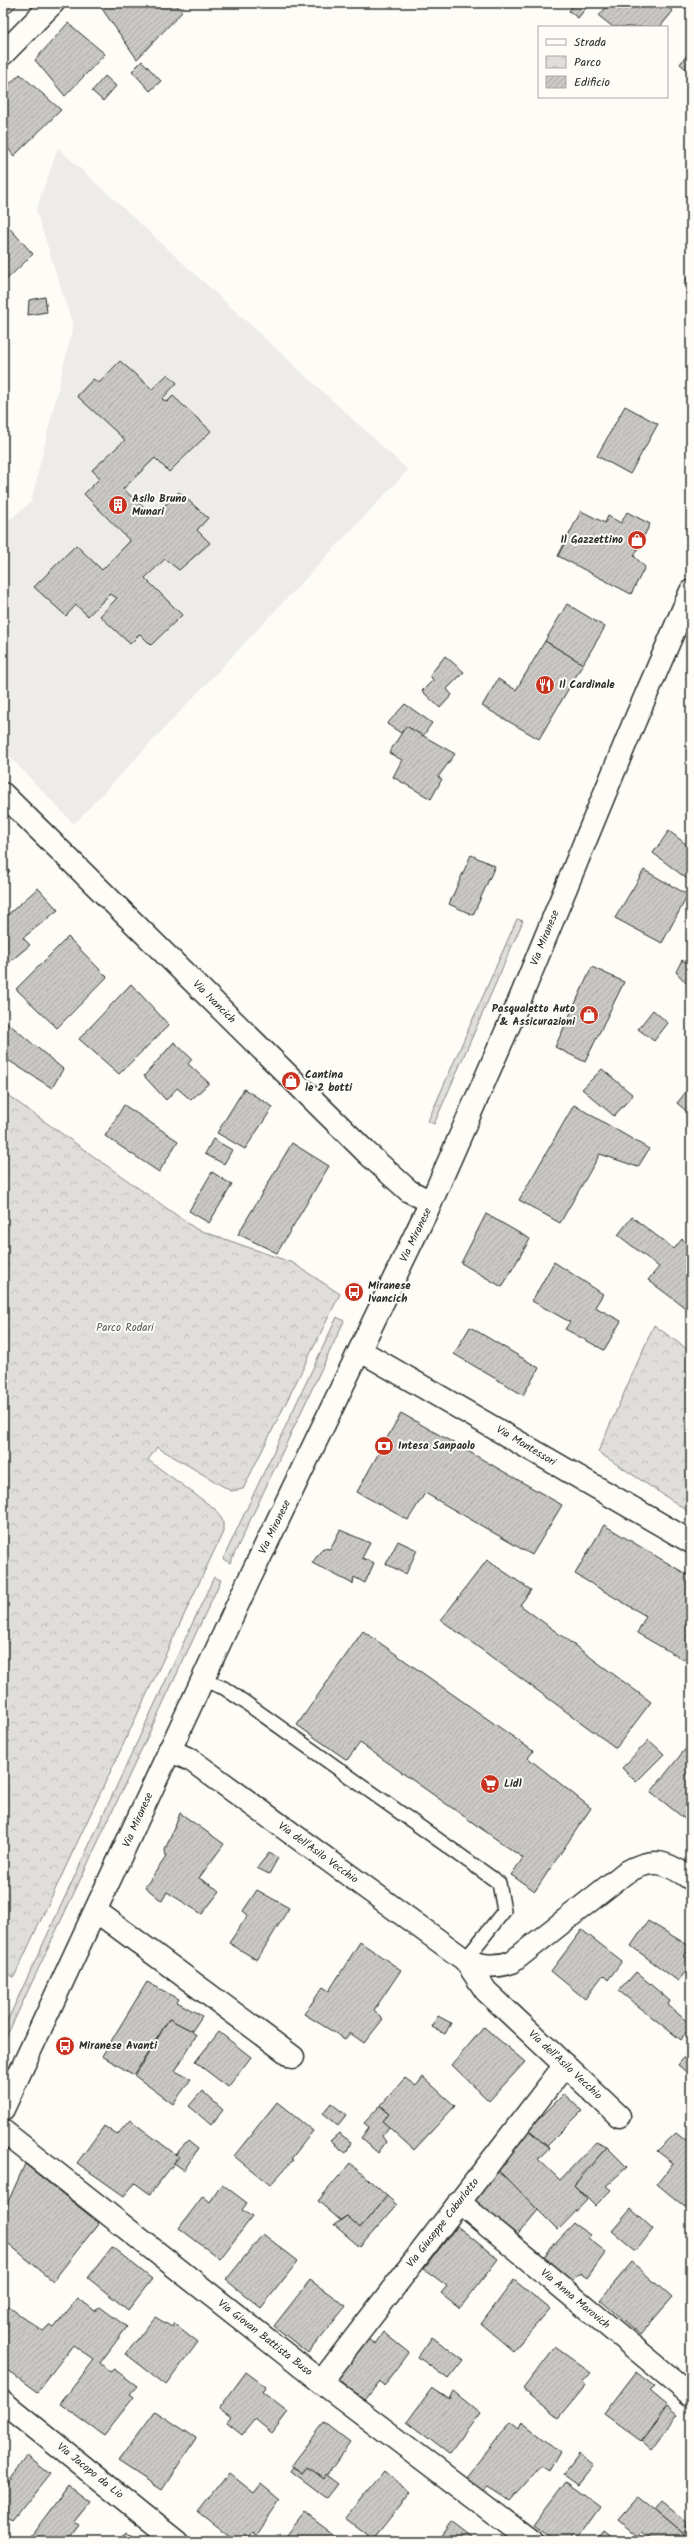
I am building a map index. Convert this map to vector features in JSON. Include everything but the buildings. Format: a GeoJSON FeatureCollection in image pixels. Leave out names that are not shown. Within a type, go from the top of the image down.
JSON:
{"type":"FeatureCollection","features":[{"type":"Feature","properties":{"kind":"street"},"geometry":{"type":"LineString","coordinates":[[3,54],[53,3]]}},
{"type":"Feature","properties":{"kind":"street","name":"Via Miranese"},"geometry":{"type":"LineString","coordinates":[[3,2109],[248,1582],[361,1351],[431,1202],[513,1016],[632,725],[691,591]]}},
{"type":"Feature","properties":{"kind":"street","name":"Via Ivancich"},"geometry":{"type":"LineString","coordinates":[[3,794],[367,1153],[405,1188],[431,1202]]}},
{"type":"Feature","properties":{"kind":"street","name":"Via Montessori"},"geometry":{"type":"LineString","coordinates":[[361,1351],[691,1542]]}},
{"type":"Feature","properties":{"kind":"street","name":"Via dell'Asilo Vecchio"},"geometry":{"type":"LineString","coordinates":[[169,1750],[191,1760],[465,1960],[480,1966],[499,1965],[512,1962],[625,1873],[643,1864],[654,1862],[671,1865],[691,1879]]}},
{"type":"Feature","properties":{"kind":"street"},"geometry":{"type":"LineString","coordinates":[[96,1911],[293,2057]]}},
{"type":"Feature","properties":{"kind":"street","name":"Via dell'Asilo Vecchio"},"geometry":{"type":"LineString","coordinates":[[465,1960],[486,1991],[619,2116]]}},
{"type":"Feature","properties":{"kind":"street","name":"Via Giuseppe Coburlotto"},"geometry":{"type":"LineString","coordinates":[[321,2382],[565,2065]]}},
{"type":"Feature","properties":{"kind":"street","name":"Via Giovan Battista Buso"},"geometry":{"type":"LineString","coordinates":[[3,2131],[321,2382],[531,2541]]}},
{"type":"Feature","properties":{"kind":"street","name":"Via Anna Marovich"},"geometry":{"type":"LineString","coordinates":[[459,2202],[691,2395]]}},
{"type":"Feature","properties":{"kind":"street","name":"Via Jacopo da Lio"},"geometry":{"type":"LineString","coordinates":[[3,2402],[176,2541]]}},
{"type":"Feature","properties":{"kind":"lane"},"geometry":{"type":"LineString","coordinates":[[203,1680],[224,1688],[246,1703],[499,1883],[504,1910],[465,1960]]}},
{"type":"Feature","properties":{"kind":"shaded area"},"geometry":{"type":"Polygon","coordinates":[[[58,148],[408,470],[74,824],[3,750],[3,525],[31,502],[73,326],[36,210],[58,148]]]}},
{"type":"Feature","properties":{"kind":"green space"},"geometry":{"type":"Polygon","coordinates":[[[517,919],[523,921],[434,1124],[428,1121],[517,919]]]}},
{"type":"Feature","properties":{"kind":"green space","name":"Parco Rodari"},"geometry":{"type":"Polygon","coordinates":[[[3,1092],[196,1229],[293,1263],[340,1294],[243,1489],[231,1491],[157,1447],[148,1460],[215,1509],[223,1521],[223,1532],[14,1977],[5,1973],[3,1976],[3,1092]]]}},
{"type":"Feature","properties":{"kind":"green space"},"geometry":{"type":"Polygon","coordinates":[[[337,1317],[344,1321],[230,1563],[223,1559],[337,1317]]]}},
{"type":"Feature","properties":{"kind":"green space"},"geometry":{"type":"Polygon","coordinates":[[[654,1325],[691,1352],[691,1513],[598,1452],[654,1325]]]}},
{"type":"Feature","properties":{"kind":"green space"},"geometry":{"type":"Polygon","coordinates":[[[214,1577],[221,1580],[3,2044],[3,2030],[214,1577]]]}},
{"type":"Feature","properties":{"kind":"place","name":"Asilo Bruno Munari"},"geometry":{"type":"Point","coordinates":[118,505]}},
{"type":"Feature","properties":{"kind":"place","name":"Il Gazzettino"},"geometry":{"type":"Point","coordinates":[637,540]}},
{"type":"Feature","properties":{"kind":"place","name":"Il Cardinale"},"geometry":{"type":"Point","coordinates":[545,685]}},
{"type":"Feature","properties":{"kind":"place","name":"Pasqualetto Auto & Assicurazioni"},"geometry":{"type":"Point","coordinates":[589,1015]}},
{"type":"Feature","properties":{"kind":"place","name":"Cantina le 2 botti"},"geometry":{"type":"Point","coordinates":[291,1081]}},
{"type":"Feature","properties":{"kind":"place","name":"Miranese Ivancich"},"geometry":{"type":"Point","coordinates":[354,1292]}},
{"type":"Feature","properties":{"kind":"place","name":"Intesa Sanpaolo"},"geometry":{"type":"Point","coordinates":[384,1446]}},
{"type":"Feature","properties":{"kind":"place","name":"Lidl"},"geometry":{"type":"Point","coordinates":[490,1784]}},
{"type":"Feature","properties":{"kind":"place","name":"Miranese Avanti"},"geometry":{"type":"Point","coordinates":[65,2046]}}]}
